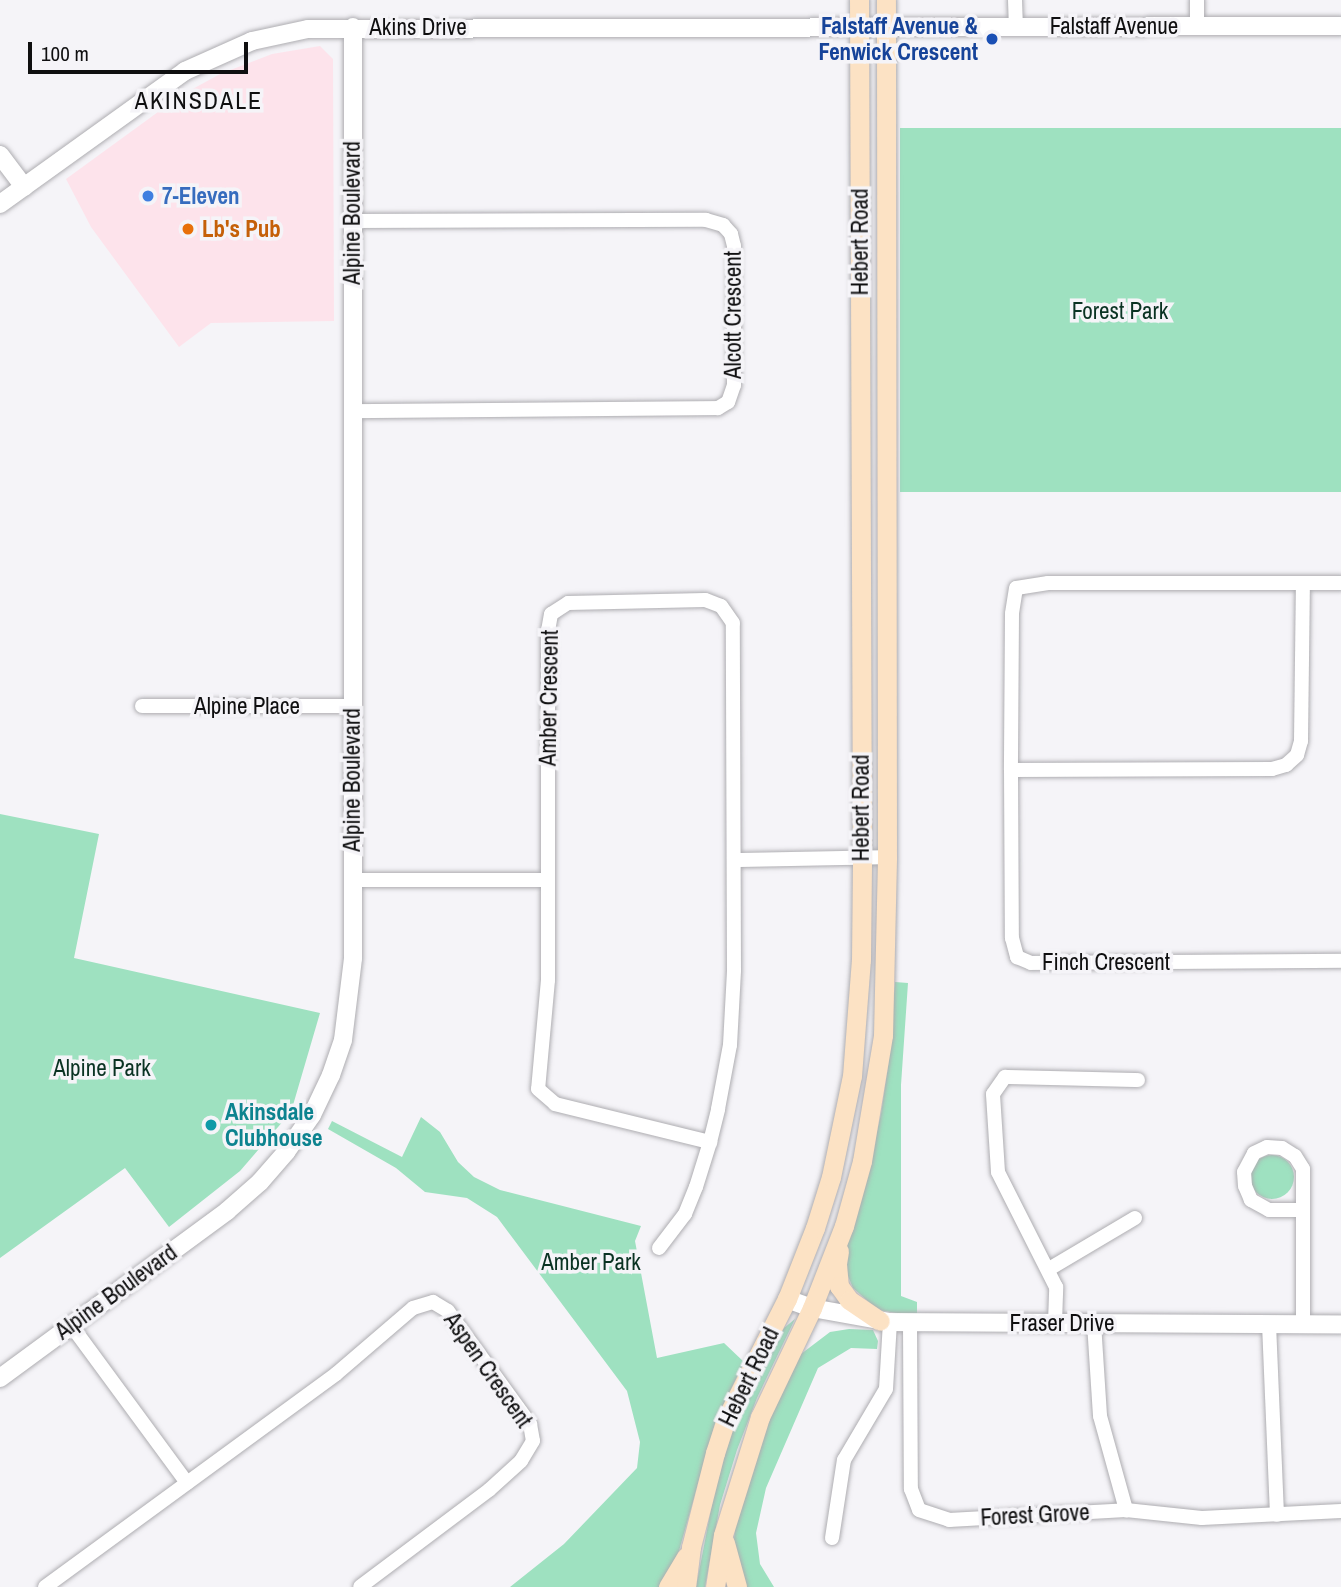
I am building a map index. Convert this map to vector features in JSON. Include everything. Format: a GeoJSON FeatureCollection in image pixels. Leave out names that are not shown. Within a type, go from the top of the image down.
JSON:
{"type":"FeatureCollection","features":[{"type":"Feature","properties":{"kind":"main road","name":"Hebert Road"},"geometry":{"type":"LineString","coordinates":[[686,1587],[691,1547],[726,1419],[787,1299],[831,1177],[852,1076],[861,960],[862,858],[859,0]]}},
{"type":"Feature","properties":{"kind":"main road","name":"Hebert Road"},"geometry":{"type":"LineString","coordinates":[[715,1587],[723,1535],[760,1417],[812,1308],[844,1226],[862,1161],[883,1035],[887,857],[886,0]]}},
{"type":"Feature","properties":{"kind":"main road"},"geometry":{"type":"LineString","coordinates":[[844,1226],[837,1264],[839,1286],[849,1300],[885,1321]]}},
{"type":"Feature","properties":{"kind":"main road"},"geometry":{"type":"LineString","coordinates":[[723,1535],[737,1587]]}},
{"type":"Feature","properties":{"kind":"main road"},"geometry":{"type":"LineString","coordinates":[[668,1587],[691,1547]]}},
{"type":"Feature","properties":{"kind":"street"},"geometry":{"type":"LineString","coordinates":[[1016,0],[1016,26]]}},
{"type":"Feature","properties":{"kind":"street"},"geometry":{"type":"LineString","coordinates":[[1197,0],[1197,26]]}},
{"type":"Feature","properties":{"kind":"street","name":"Akins Drive"},"geometry":{"type":"LineString","coordinates":[[0,204],[164,85],[208,58],[272,35],[308,29],[353,27],[886,26]]}},
{"type":"Feature","properties":{"kind":"street","name":"Falstaff Avenue"},"geometry":{"type":"LineString","coordinates":[[886,26],[1341,26]]}},
{"type":"Feature","properties":{"kind":"street","name":"Alpine Boulevard"},"geometry":{"type":"LineString","coordinates":[[0,1378],[244,1196],[276,1164],[302,1130],[331,1076],[343,1040],[352,987],[353,27]]}},
{"type":"Feature","properties":{"kind":"street"},"geometry":{"type":"LineString","coordinates":[[0,155],[24,187]]}},
{"type":"Feature","properties":{"kind":"street","name":"Alcott Crescent"},"geometry":{"type":"LineString","coordinates":[[351,221],[706,220],[723,225],[731,233],[734,246],[734,385],[728,402],[718,408],[352,411]]}},
{"type":"Feature","properties":{"kind":"street","name":"Finch Crescent"},"geometry":{"type":"LineString","coordinates":[[1341,583],[1048,583],[1016,588],[1012,614],[1010,770],[1012,938],[1017,957],[1031,963],[1341,961]]}},
{"type":"Feature","properties":{"kind":"street"},"geometry":{"type":"LineString","coordinates":[[1010,770],[1272,769],[1286,765],[1297,755],[1301,741],[1303,583]]}},
{"type":"Feature","properties":{"kind":"street","name":"Amber Crescent"},"geometry":{"type":"LineString","coordinates":[[659,1248],[688,1207],[710,1142],[727,1066],[732,1024],[734,631],[728,611],[705,600],[576,601],[556,609],[549,623],[547,997],[537,1074],[541,1095],[555,1104],[710,1142]]}},
{"type":"Feature","properties":{"kind":"street","name":"Alpine Place"},"geometry":{"type":"LineString","coordinates":[[142,706],[351,706]]}},
{"type":"Feature","properties":{"kind":"street"},"geometry":{"type":"LineString","coordinates":[[734,860],[887,857]]}},
{"type":"Feature","properties":{"kind":"street"},"geometry":{"type":"LineString","coordinates":[[353,880],[547,880]]}},
{"type":"Feature","properties":{"kind":"street"},"geometry":{"type":"LineString","coordinates":[[1055,1323],[1056,1287],[998,1172],[993,1094],[1005,1077],[1138,1080]]}},
{"type":"Feature","properties":{"kind":"street"},"geometry":{"type":"LineString","coordinates":[[1301,1210],[1269,1210],[1251,1200],[1244,1179],[1246,1165],[1254,1153],[1275,1146],[1295,1156],[1304,1176],[1301,1210],[1303,1324]]}},
{"type":"Feature","properties":{"kind":"street"},"geometry":{"type":"LineString","coordinates":[[1049,1269],[1135,1218]]}},
{"type":"Feature","properties":{"kind":"street","name":"Fraser Drive"},"geometry":{"type":"LineString","coordinates":[[787,1299],[812,1308],[911,1323],[1341,1324]]}},
{"type":"Feature","properties":{"kind":"street","name":"Aspen Crescent"},"geometry":{"type":"LineString","coordinates":[[45,1587],[347,1366],[413,1308],[426,1302],[438,1303],[448,1311],[530,1424],[533,1441],[522,1461],[489,1490],[360,1587]]}},
{"type":"Feature","properties":{"kind":"street"},"geometry":{"type":"LineString","coordinates":[[832,1538],[844,1460],[886,1389],[885,1321]]}},
{"type":"Feature","properties":{"kind":"street","name":"Forest Grove"},"geometry":{"type":"LineString","coordinates":[[911,1323],[911,1489],[919,1510],[949,1520],[1126,1510],[1202,1518],[1341,1511]]}},
{"type":"Feature","properties":{"kind":"street"},"geometry":{"type":"LineString","coordinates":[[1094,1323],[1100,1416],[1126,1510]]}},
{"type":"Feature","properties":{"kind":"street"},"geometry":{"type":"LineString","coordinates":[[1269,1324],[1277,1515]]}},
{"type":"Feature","properties":{"kind":"street"},"geometry":{"type":"LineString","coordinates":[[71,1325],[187,1483]]}},
{"type":"Feature","properties":{"kind":"shaded area"},"geometry":{"type":"Polygon","coordinates":[[[320,46],[333,59],[334,321],[211,323],[179,347],[91,227],[66,179],[180,96],[220,74],[272,54],[320,46]]]}},
{"type":"Feature","properties":{"kind":"green space","name":"Forest Park"},"geometry":{"type":"Polygon","coordinates":[[[900,128],[1341,128],[1341,492],[900,492],[900,128]]]}},
{"type":"Feature","properties":{"kind":"green space","name":"Alpine Park"},"geometry":{"type":"Polygon","coordinates":[[[0,814],[99,834],[74,958],[320,1013],[291,1112],[240,1171],[169,1227],[125,1168],[0,1258],[0,814]]]}},
{"type":"Feature","properties":{"kind":"green space"},"geometry":{"type":"Polygon","coordinates":[[[895,982],[908,983],[901,1085],[901,1296],[917,1302],[917,1316],[878,1310],[853,1288],[845,1269],[844,1250],[863,1192],[881,1114],[889,1060],[895,982]]]}},
{"type":"Feature","properties":{"kind":"green space","name":"Amber Park"},"geometry":{"type":"Polygon","coordinates":[[[421,1117],[440,1132],[458,1162],[474,1177],[500,1190],[641,1226],[635,1241],[657,1358],[724,1343],[744,1362],[716,1420],[679,1551],[660,1587],[510,1587],[564,1544],[637,1468],[640,1442],[627,1391],[497,1217],[467,1198],[425,1192],[396,1168],[328,1129],[332,1121],[402,1157],[421,1117]]]}},
{"type":"Feature","properties":{"kind":"green space"},"geometry":{"type":"Polygon","coordinates":[[[1272,1155],[1288,1161],[1294,1177],[1288,1193],[1272,1199],[1256,1193],[1250,1177],[1256,1161],[1272,1155]]]}},
{"type":"Feature","properties":{"kind":"green space"},"geometry":{"type":"Polygon","coordinates":[[[795,1319],[757,1398],[737,1450],[720,1505],[705,1587],[696,1587],[714,1494],[731,1434],[743,1403],[784,1328],[795,1319]]]}},
{"type":"Feature","properties":{"kind":"green space"},"geometry":{"type":"Polygon","coordinates":[[[849,1329],[873,1330],[878,1341],[877,1349],[851,1348],[818,1368],[766,1488],[756,1533],[760,1564],[774,1587],[745,1587],[734,1540],[736,1518],[761,1435],[801,1354],[830,1332],[849,1329]]]}},
{"type":"Feature","properties":{"kind":"place","name":"Falstaff Avenue & Fenwick Crescent"},"geometry":{"type":"Point","coordinates":[992,39]}},
{"type":"Feature","properties":{"kind":"place","name":"7-Eleven"},"geometry":{"type":"Point","coordinates":[148,196]}},
{"type":"Feature","properties":{"kind":"place","name":"Lb's Pub"},"geometry":{"type":"Point","coordinates":[188,229]}},
{"type":"Feature","properties":{"kind":"place","name":"Akinsdale Clubhouse"},"geometry":{"type":"Point","coordinates":[211,1125]}},
{"type":"Feature","properties":{"kind":"district","name":"AKINSDALE"},"geometry":{"type":"Point","coordinates":[199,101]}}]}
